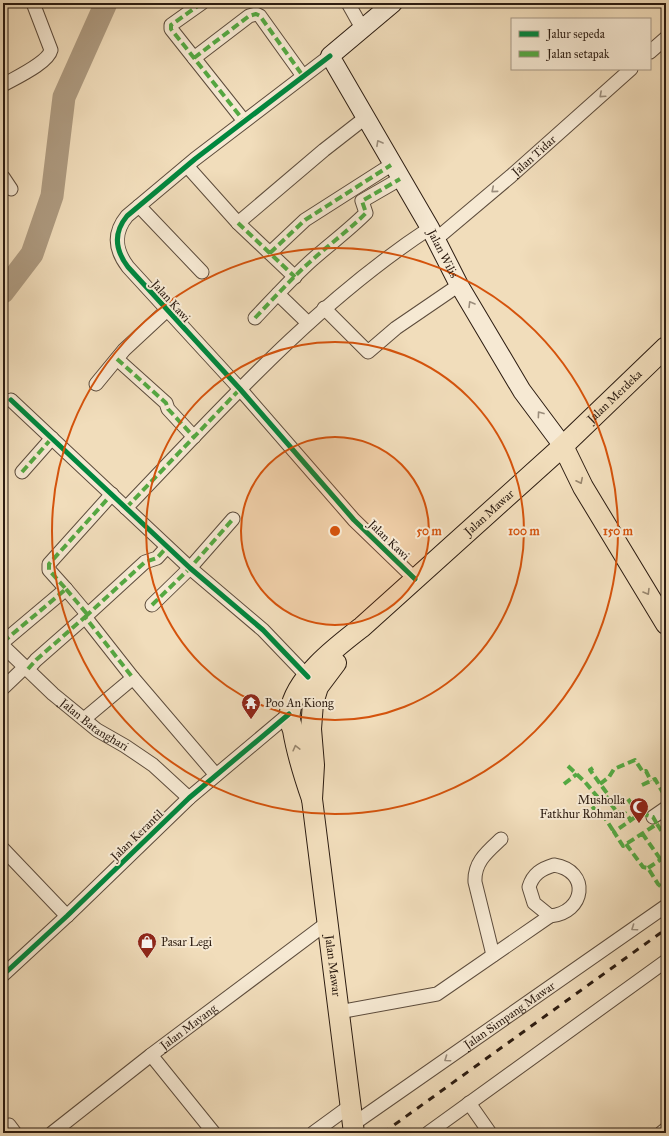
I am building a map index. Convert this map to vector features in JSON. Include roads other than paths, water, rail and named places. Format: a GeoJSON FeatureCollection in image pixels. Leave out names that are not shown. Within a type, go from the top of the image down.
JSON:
{"type":"FeatureCollection","features":[{"type":"Feature","properties":{"kind":"main road"},"geometry":{"type":"LineString","coordinates":[[330,56],[393,3]]}},
{"type":"Feature","properties":{"kind":"main road","name":"Jalan Wilis"},"geometry":{"type":"LineString","coordinates":[[330,56],[432,234],[459,285],[522,391],[563,446]]}},
{"type":"Feature","properties":{"kind":"main road","name":"Jalan Merdeka"},"geometry":{"type":"LineString","coordinates":[[563,446],[666,347]]}},
{"type":"Feature","properties":{"kind":"main road"},"geometry":{"type":"LineString","coordinates":[[563,446],[583,487],[666,624]]}},
{"type":"Feature","properties":{"kind":"main road","name":"Jalan Mawar"},"geometry":{"type":"LineString","coordinates":[[312,799],[302,772],[289,714],[294,699],[308,677],[338,645],[362,627],[563,446]]}},
{"type":"Feature","properties":{"kind":"main road","name":"Jalan Mawar"},"geometry":{"type":"LineString","coordinates":[[353,1129],[312,799],[314,765],[312,729],[314,698],[318,687],[362,627]]}},
{"type":"Feature","properties":{"kind":"street"},"geometry":{"type":"LineString","coordinates":[[3,85],[44,61],[50,54],[51,50],[33,3]]}},
{"type":"Feature","properties":{"kind":"street"},"geometry":{"type":"LineString","coordinates":[[202,3],[171,25],[171,29],[244,121]]}},
{"type":"Feature","properties":{"kind":"street"},"geometry":{"type":"LineString","coordinates":[[348,3],[362,28]]}},
{"type":"Feature","properties":{"kind":"street"},"geometry":{"type":"LineString","coordinates":[[194,58],[249,16],[256,14],[260,16],[303,76]]}},
{"type":"Feature","properties":{"kind":"street"},"geometry":{"type":"LineString","coordinates":[[651,51],[666,38]]}},
{"type":"Feature","properties":{"kind":"street","name":"Jalan Kawi"},"geometry":{"type":"LineString","coordinates":[[330,56],[244,121],[139,206],[121,224],[117,237],[117,248],[120,258],[166,311],[240,389],[354,520],[415,579]]}},
{"type":"Feature","properties":{"kind":"street","name":"Jalan Tidar"},"geometry":{"type":"LineString","coordinates":[[126,508],[240,389],[324,308],[393,252],[432,234],[511,176],[630,70]]}},
{"type":"Feature","properties":{"kind":"street"},"geometry":{"type":"LineString","coordinates":[[238,223],[312,160],[365,118]]}},
{"type":"Feature","properties":{"kind":"street"},"geometry":{"type":"LineString","coordinates":[[187,166],[238,223],[295,277]]}},
{"type":"Feature","properties":{"kind":"street"},"geometry":{"type":"LineString","coordinates":[[270,253],[305,220],[396,172]]}},
{"type":"Feature","properties":{"kind":"street"},"geometry":{"type":"LineString","coordinates":[[255,318],[333,241],[343,235],[366,213],[362,201],[396,172]]}},
{"type":"Feature","properties":{"kind":"street"},"geometry":{"type":"LineString","coordinates":[[3,177],[11,189]]}},
{"type":"Feature","properties":{"kind":"street"},"geometry":{"type":"LineString","coordinates":[[139,206],[202,272]]}},
{"type":"Feature","properties":{"kind":"street"},"geometry":{"type":"LineString","coordinates":[[324,308],[368,352],[396,328],[459,285]]}},
{"type":"Feature","properties":{"kind":"street"},"geometry":{"type":"LineString","coordinates":[[278,294],[308,323]]}},
{"type":"Feature","properties":{"kind":"street"},"geometry":{"type":"LineString","coordinates":[[96,384],[117,359],[166,311]]}},
{"type":"Feature","properties":{"kind":"street"},"geometry":{"type":"LineString","coordinates":[[117,359],[166,403],[168,409],[194,437]]}},
{"type":"Feature","properties":{"kind":"street"},"geometry":{"type":"LineString","coordinates":[[11,400],[190,568],[263,630],[308,677]]}},
{"type":"Feature","properties":{"kind":"street"},"geometry":{"type":"LineString","coordinates":[[22,472],[52,438]]}},
{"type":"Feature","properties":{"kind":"street"},"geometry":{"type":"LineString","coordinates":[[112,494],[49,564],[49,570],[66,589],[133,678],[216,775]]}},
{"type":"Feature","properties":{"kind":"street"},"geometry":{"type":"LineString","coordinates":[[152,605],[190,568],[232,519]]}},
{"type":"Feature","properties":{"kind":"street"},"geometry":{"type":"LineString","coordinates":[[3,688],[145,562],[157,558],[167,547]]}},
{"type":"Feature","properties":{"kind":"street"},"geometry":{"type":"LineString","coordinates":[[3,642],[66,589]]}},
{"type":"Feature","properties":{"kind":"street","name":"Jalan Batanghari"},"geometry":{"type":"LineString","coordinates":[[3,646],[53,694],[97,730],[153,765],[189,798]]}},
{"type":"Feature","properties":{"kind":"street"},"geometry":{"type":"LineString","coordinates":[[84,719],[133,678]]}},
{"type":"Feature","properties":{"kind":"street","name":"Jalan Kerantil"},"geometry":{"type":"LineString","coordinates":[[5,971],[67,916],[189,798],[289,714]]}},
{"type":"Feature","properties":{"kind":"street"},"geometry":{"type":"LineString","coordinates":[[653,817],[666,808]]}},
{"type":"Feature","properties":{"kind":"street"},"geometry":{"type":"LineString","coordinates":[[493,955],[475,882],[475,872],[483,856],[501,839]]}},
{"type":"Feature","properties":{"kind":"street"},"geometry":{"type":"LineString","coordinates":[[3,850],[67,916]]}},
{"type":"Feature","properties":{"kind":"street","name":"Jalan Simpang Mawar"},"geometry":{"type":"LineString","coordinates":[[353,1129],[666,906]]}},
{"type":"Feature","properties":{"kind":"street"},"geometry":{"type":"LineString","coordinates":[[339,1012],[437,994],[550,916]]}},
{"type":"Feature","properties":{"kind":"street","name":"Jalan Mayang"},"geometry":{"type":"LineString","coordinates":[[52,1133],[151,1055],[327,923]]}},
{"type":"Feature","properties":{"kind":"street"},"geometry":{"type":"LineString","coordinates":[[428,1133],[666,961]]}},
{"type":"Feature","properties":{"kind":"street"},"geometry":{"type":"LineString","coordinates":[[151,1055],[214,1133]]}},
{"type":"Feature","properties":{"kind":"street"},"geometry":{"type":"LineString","coordinates":[[470,1103],[490,1133]]}},
{"type":"Feature","properties":{"kind":"street"},"geometry":{"type":"LineString","coordinates":[[313,1133],[350,1106]]}},
{"type":"Feature","properties":{"kind":"street"},"geometry":{"type":"LineString","coordinates":[[661,1133],[666,1129]]}},
{"type":"Feature","properties":{"kind":"waterway"},"geometry":{"type":"LineString","coordinates":[[3,292],[32,254],[52,196],[64,97],[106,3]]}},
{"type":"Feature","properties":{"kind":"railway"},"geometry":{"type":"LineString","coordinates":[[383,1133],[666,929]]}},
{"type":"Feature","properties":{"kind":"place","name":"Poo An Kiong"},"geometry":{"type":"Point","coordinates":[251,720]}},
{"type":"Feature","properties":{"kind":"place","name":"Musholla Fatkhur Rohman"},"geometry":{"type":"Point","coordinates":[639,824]}},
{"type":"Feature","properties":{"kind":"place","name":"Pasar Legi"},"geometry":{"type":"Point","coordinates":[147,959]}}]}
